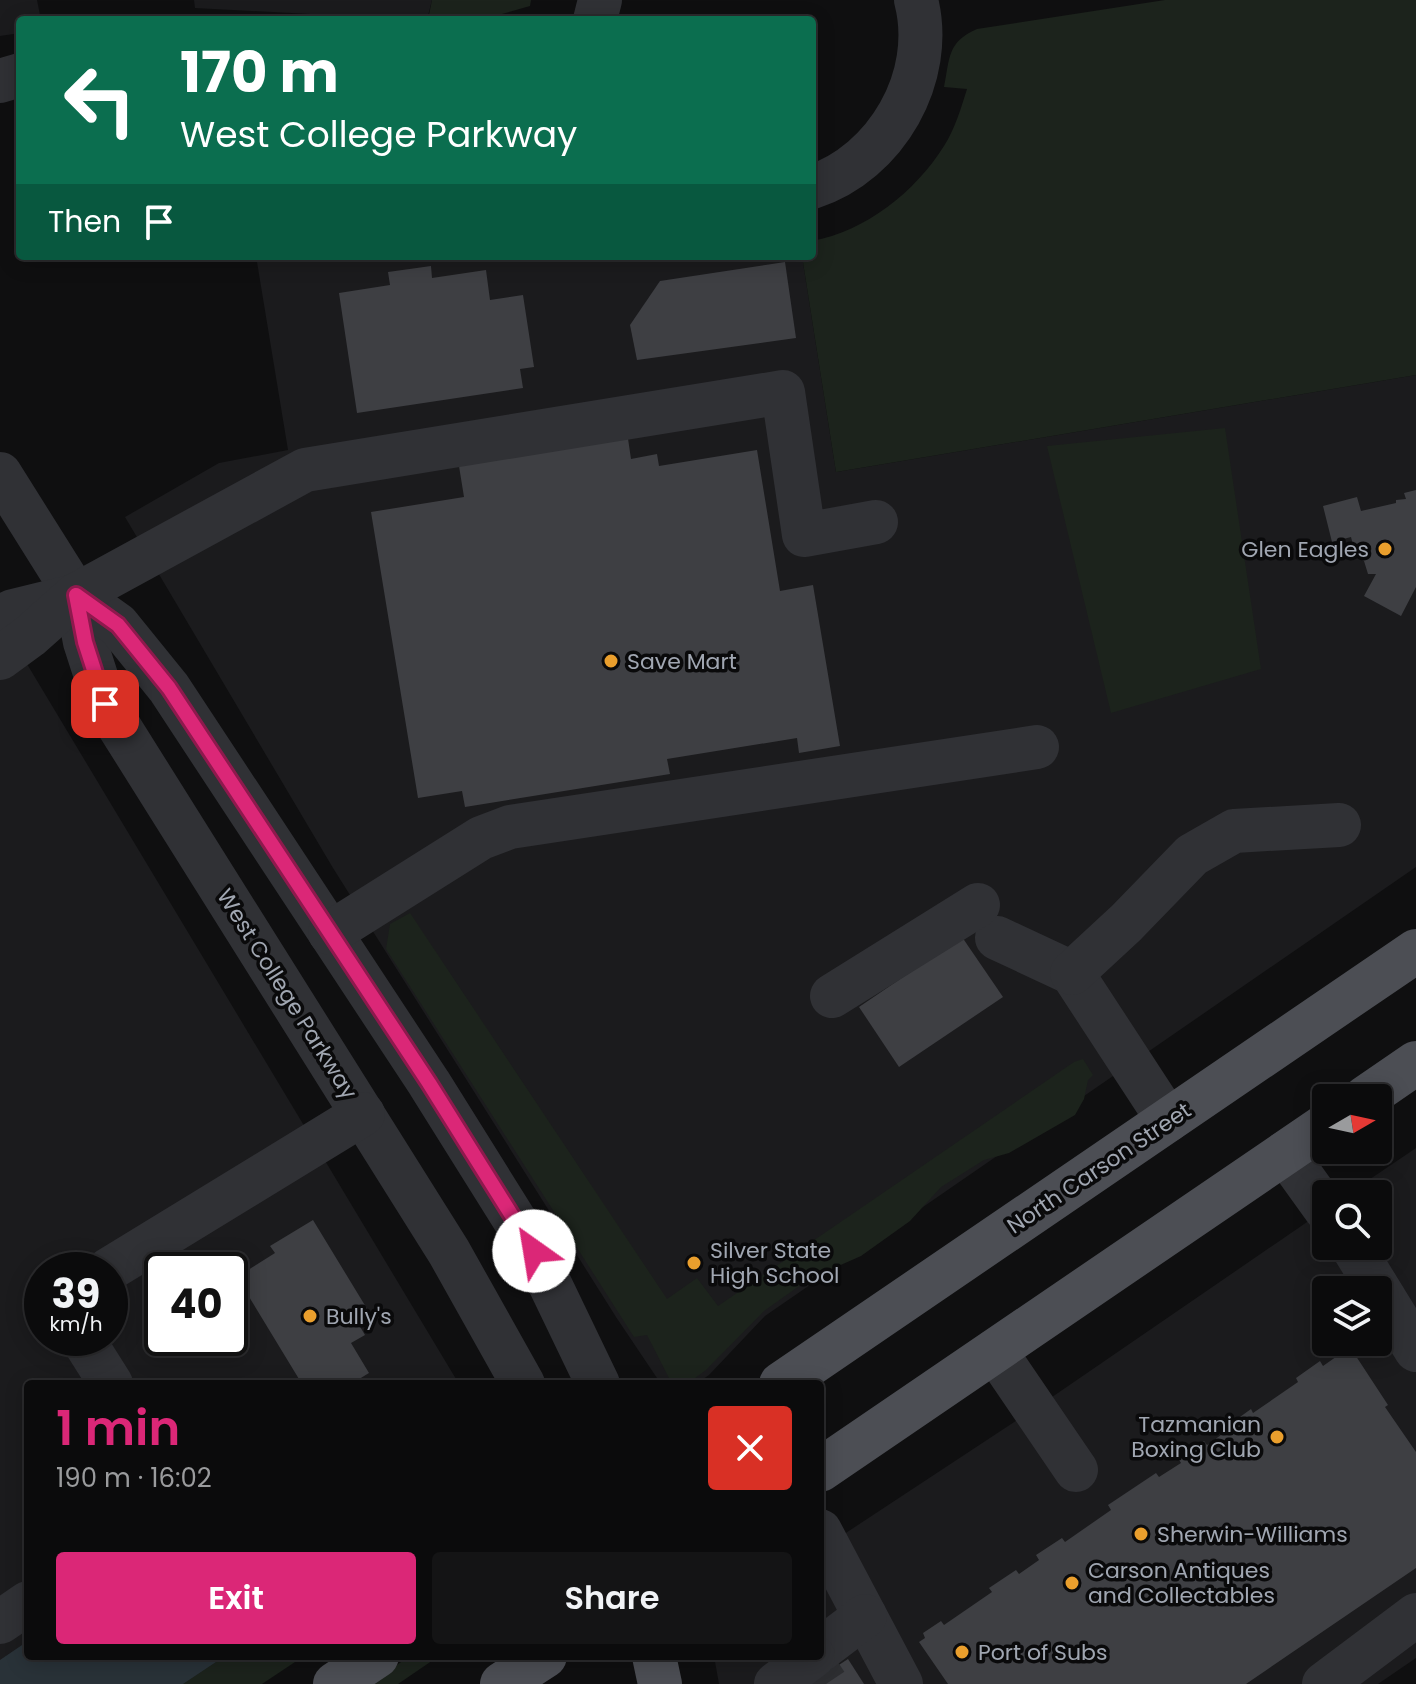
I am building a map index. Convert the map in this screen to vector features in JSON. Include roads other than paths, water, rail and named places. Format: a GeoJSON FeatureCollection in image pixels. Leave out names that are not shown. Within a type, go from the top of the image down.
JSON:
{"type":"FeatureCollection","features":[{"type":"Feature","properties":{"kind":"main road","name":"North Carson Street"},"geometry":{"type":"LineString","coordinates":[[787,1380],[1416,951]]}},
{"type":"Feature","properties":{"kind":"main road"},"geometry":{"type":"LineString","coordinates":[[1385,1084],[1416,1063]]}},
{"type":"Feature","properties":{"kind":"main road"},"geometry":{"type":"LineString","coordinates":[[824,1467],[1312,1135]]}},
{"type":"Feature","properties":{"kind":"main road"},"geometry":{"type":"LineString","coordinates":[[335,1684],[371,1660]]}},
{"type":"Feature","properties":{"kind":"main road"},"geometry":{"type":"LineString","coordinates":[[502,1684],[539,1660]]}},
{"type":"Feature","properties":{"kind":"main road"},"geometry":{"type":"LineString","coordinates":[[655,1660],[660,1684]]}},
{"type":"Feature","properties":{"kind":"street"},"geometry":{"type":"LineString","coordinates":[[816,186],[828,182],[864,159],[892,127],[911,89],[926,1]]}},
{"type":"Feature","properties":{"kind":"street"},"geometry":{"type":"LineString","coordinates":[[0,658],[76,595],[305,470],[783,392],[804,535],[876,522]]}},
{"type":"Feature","properties":{"kind":"street","name":"West College Parkway"},"geometry":{"type":"LineString","coordinates":[[0,474],[76,595],[85,642],[105,704],[449,1252],[521,1380]]}},
{"type":"Feature","properties":{"kind":"street"},"geometry":{"type":"LineString","coordinates":[[0,617],[76,595]]}},
{"type":"Feature","properties":{"kind":"street","name":"West College Parkway"},"geometry":{"type":"LineString","coordinates":[[76,595],[118,625],[169,688],[429,1083],[534,1251],[596,1380]]}},
{"type":"Feature","properties":{"kind":"street"},"geometry":{"type":"LineString","coordinates":[[330,933],[481,838],[510,827],[1037,747]]}},
{"type":"Feature","properties":{"kind":"street"},"geometry":{"type":"LineString","coordinates":[[1072,973],[1192,855],[1234,831],[1339,825]]}},
{"type":"Feature","properties":{"kind":"street"},"geometry":{"type":"LineString","coordinates":[[832,996],[988,921],[1072,973],[1168,1120]]}},
{"type":"Feature","properties":{"kind":"street"},"geometry":{"type":"LineString","coordinates":[[128,1258],[363,1114]]}},
{"type":"Feature","properties":{"kind":"street"},"geometry":{"type":"LineString","coordinates":[[1285,1153],[1312,1191]]}},
{"type":"Feature","properties":{"kind":"street"},"geometry":{"type":"LineString","coordinates":[[1361,1260],[1416,1350]]}},
{"type":"Feature","properties":{"kind":"street"},"geometry":{"type":"LineString","coordinates":[[995,1351],[1076,1470]]}},
{"type":"Feature","properties":{"kind":"street"},"geometry":{"type":"LineString","coordinates":[[93,1356],[108,1380]]}},
{"type":"Feature","properties":{"kind":"street"},"geometry":{"type":"LineString","coordinates":[[824,1539],[901,1684]]}},
{"type":"Feature","properties":{"kind":"street"},"geometry":{"type":"LineString","coordinates":[[0,1622],[24,1606]]}},
{"type":"Feature","properties":{"kind":"street"},"geometry":{"type":"LineString","coordinates":[[1324,1684],[1416,1615]]}},
{"type":"Feature","properties":{"kind":"street"},"geometry":{"type":"LineString","coordinates":[[824,1651],[865,1616]]}},
{"type":"Feature","properties":{"kind":"tunnel"},"geometry":{"type":"LineString","coordinates":[[820,1675],[826,1684]]}},
{"type":"Feature","properties":{"kind":"place","name":"Glen Eagles"},"geometry":{"type":"Point","coordinates":[1385,549]}},
{"type":"Feature","properties":{"kind":"place","name":"Save Mart"},"geometry":{"type":"Point","coordinates":[611,661]}},
{"type":"Feature","properties":{"kind":"place","name":"Silver State High School"},"geometry":{"type":"Point","coordinates":[694,1263]}},
{"type":"Feature","properties":{"kind":"place","name":"Bully's"},"geometry":{"type":"Point","coordinates":[310,1316]}},
{"type":"Feature","properties":{"kind":"place","name":"Tazmanian Boxing Club"},"geometry":{"type":"Point","coordinates":[1277,1437]}},
{"type":"Feature","properties":{"kind":"place","name":"Sherwin-Williams"},"geometry":{"type":"Point","coordinates":[1141,1534]}},
{"type":"Feature","properties":{"kind":"place","name":"Carson Antiques and Collectables"},"geometry":{"type":"Point","coordinates":[1072,1583]}},
{"type":"Feature","properties":{"kind":"place","name":"Port of Subs"},"geometry":{"type":"Point","coordinates":[962,1652]}}]}
